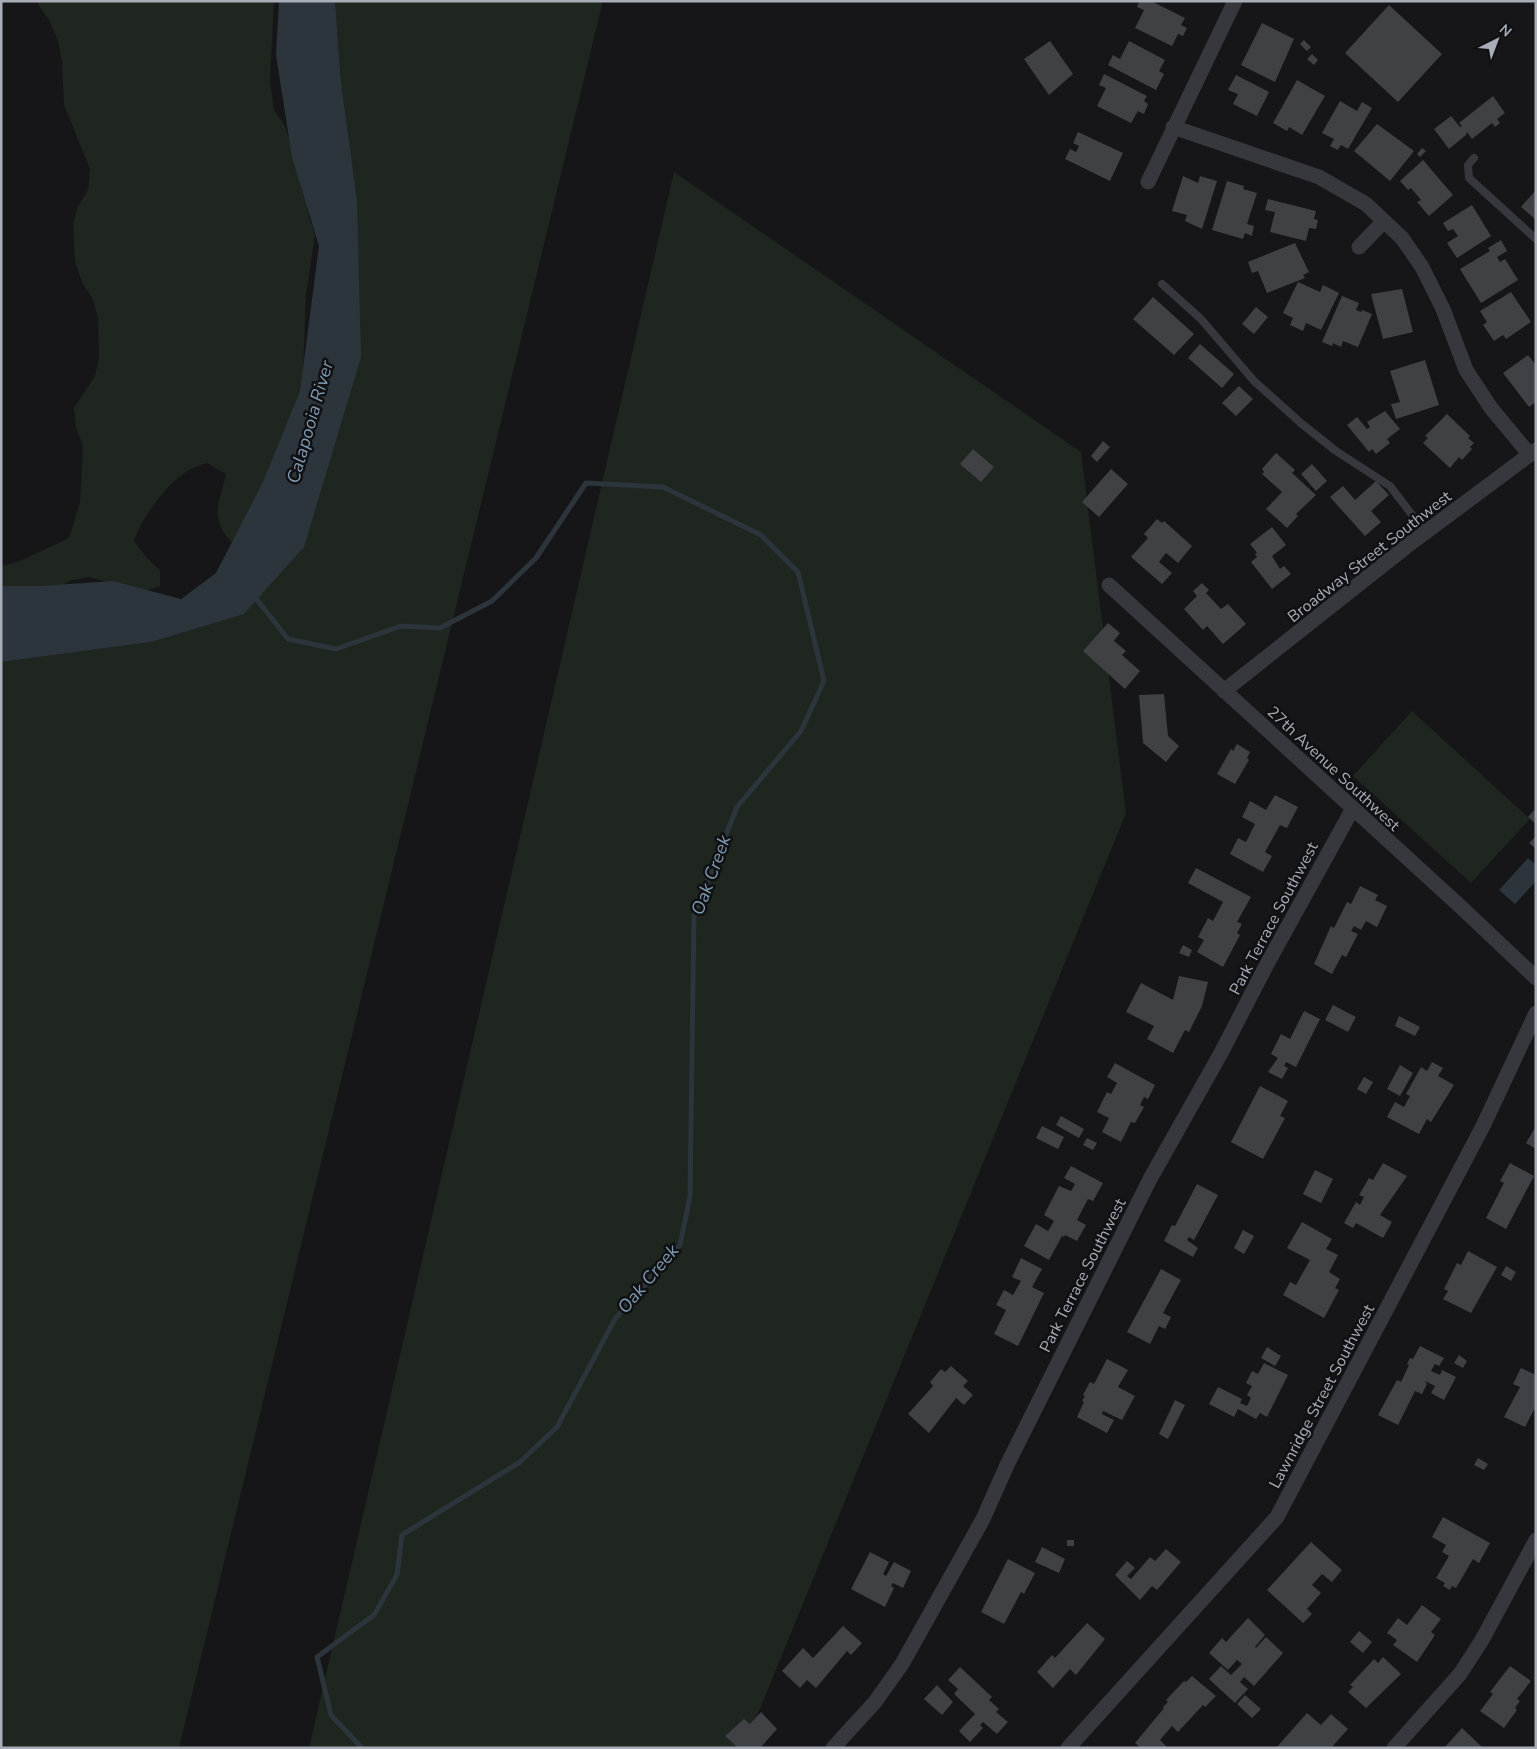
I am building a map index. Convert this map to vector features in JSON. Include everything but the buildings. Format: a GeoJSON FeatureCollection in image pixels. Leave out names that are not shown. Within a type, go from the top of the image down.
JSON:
{"type":"FeatureCollection","features":[{"type":"Feature","properties":{"kind":"street"},"geometry":{"type":"LineString","coordinates":[[1148,182],[1235,1]]}},
{"type":"Feature","properties":{"kind":"street"},"geometry":{"type":"LineString","coordinates":[[1174,127],[1319,177],[1366,204],[1402,238],[1422,267],[1443,309],[1466,370],[1491,408],[1533,453]]}},
{"type":"Feature","properties":{"kind":"street"},"geometry":{"type":"LineString","coordinates":[[1359,247],[1384,221]]}},
{"type":"Feature","properties":{"kind":"street","name":"Broadway Street Southwest"},"geometry":{"type":"LineString","coordinates":[[1224,691],[1426,533],[1533,453]]}},
{"type":"Feature","properties":{"kind":"street","name":"27th Avenue Southwest"},"geometry":{"type":"LineString","coordinates":[[1109,584],[1536,978]]}},
{"type":"Feature","properties":{"kind":"street","name":"Park Terrace Southwest"},"geometry":{"type":"LineString","coordinates":[[833,1748],[875,1702],[902,1664],[983,1519],[1007,1465],[1150,1179],[1221,1053],[1266,966],[1352,810]]}},
{"type":"Feature","properties":{"kind":"street","name":"Lawnridge Street Southwest"},"geometry":{"type":"LineString","coordinates":[[1068,1748],[1277,1517],[1483,1126],[1536,1013]]}},
{"type":"Feature","properties":{"kind":"street"},"geometry":{"type":"LineString","coordinates":[[1394,1748],[1460,1674],[1482,1640],[1536,1540]]}},
{"type":"Feature","properties":{"kind":"lane"},"geometry":{"type":"LineString","coordinates":[[1474,158],[1468,165],[1469,178],[1536,239]]}},
{"type":"Feature","properties":{"kind":"lane"},"geometry":{"type":"LineString","coordinates":[[1162,284],[1201,319],[1254,381],[1302,424],[1336,451],[1390,486],[1426,533]]}},
{"type":"Feature","properties":{"kind":"shaded area"},"geometry":{"type":"Polygon","coordinates":[[[36,1],[274,1],[270,81],[274,110],[284,124],[297,158],[309,217],[315,234],[306,296],[302,396],[296,432],[232,543],[225,534],[218,518],[219,502],[226,474],[207,463],[189,470],[172,483],[149,511],[134,541],[147,558],[160,570],[160,586],[142,592],[89,577],[69,581],[54,590],[1,599],[1,566],[20,561],[69,538],[80,502],[83,446],[76,428],[74,408],[95,376],[99,357],[98,318],[93,300],[82,282],[75,262],[73,224],[78,206],[88,190],[90,169],[64,105],[62,62],[58,41],[49,20],[36,1]]]}},
{"type":"Feature","properties":{"kind":"shaded area"},"geometry":{"type":"Polygon","coordinates":[[[335,1],[603,1],[179,1748],[1,1748],[1,662],[151,642],[304,547],[341,83],[335,1]]]}},
{"type":"Feature","properties":{"kind":"shaded area"},"geometry":{"type":"Polygon","coordinates":[[[674,172],[1081,452],[1126,813],[760,1709],[739,1748],[309,1748],[674,172]]]}},
{"type":"Feature","properties":{"kind":"shaded area"},"geometry":{"type":"Polygon","coordinates":[[[1412,711],[1530,819],[1471,883],[1353,776],[1412,711]]]}},
{"type":"Feature","properties":{"kind":"water","name":"Calapooia River"},"geometry":{"type":"Polygon","coordinates":[[[279,1],[335,1],[341,83],[357,201],[361,357],[304,547],[244,614],[151,642],[1,662],[1,586],[40,586],[113,581],[181,599],[216,573],[263,482],[300,391],[319,246],[292,157],[276,55],[279,1]]]}},
{"type":"Feature","properties":{"kind":"water"},"geometry":{"type":"Polygon","coordinates":[[[1528,858],[1536,865],[1536,881],[1515,904],[1499,890],[1528,858]]]}},
{"type":"Feature","properties":{"kind":"waterway","name":"Oak Creek"},"geometry":{"type":"LineString","coordinates":[[254,596],[288,639],[336,649],[401,626],[440,628],[492,601],[536,558],[586,483],[663,487],[761,535],[798,572],[824,681],[801,731],[737,807],[694,915],[690,1197],[680,1245],[615,1319],[557,1427],[520,1462],[402,1535],[397,1575],[374,1615],[317,1657],[331,1715],[362,1748]]}}]}
